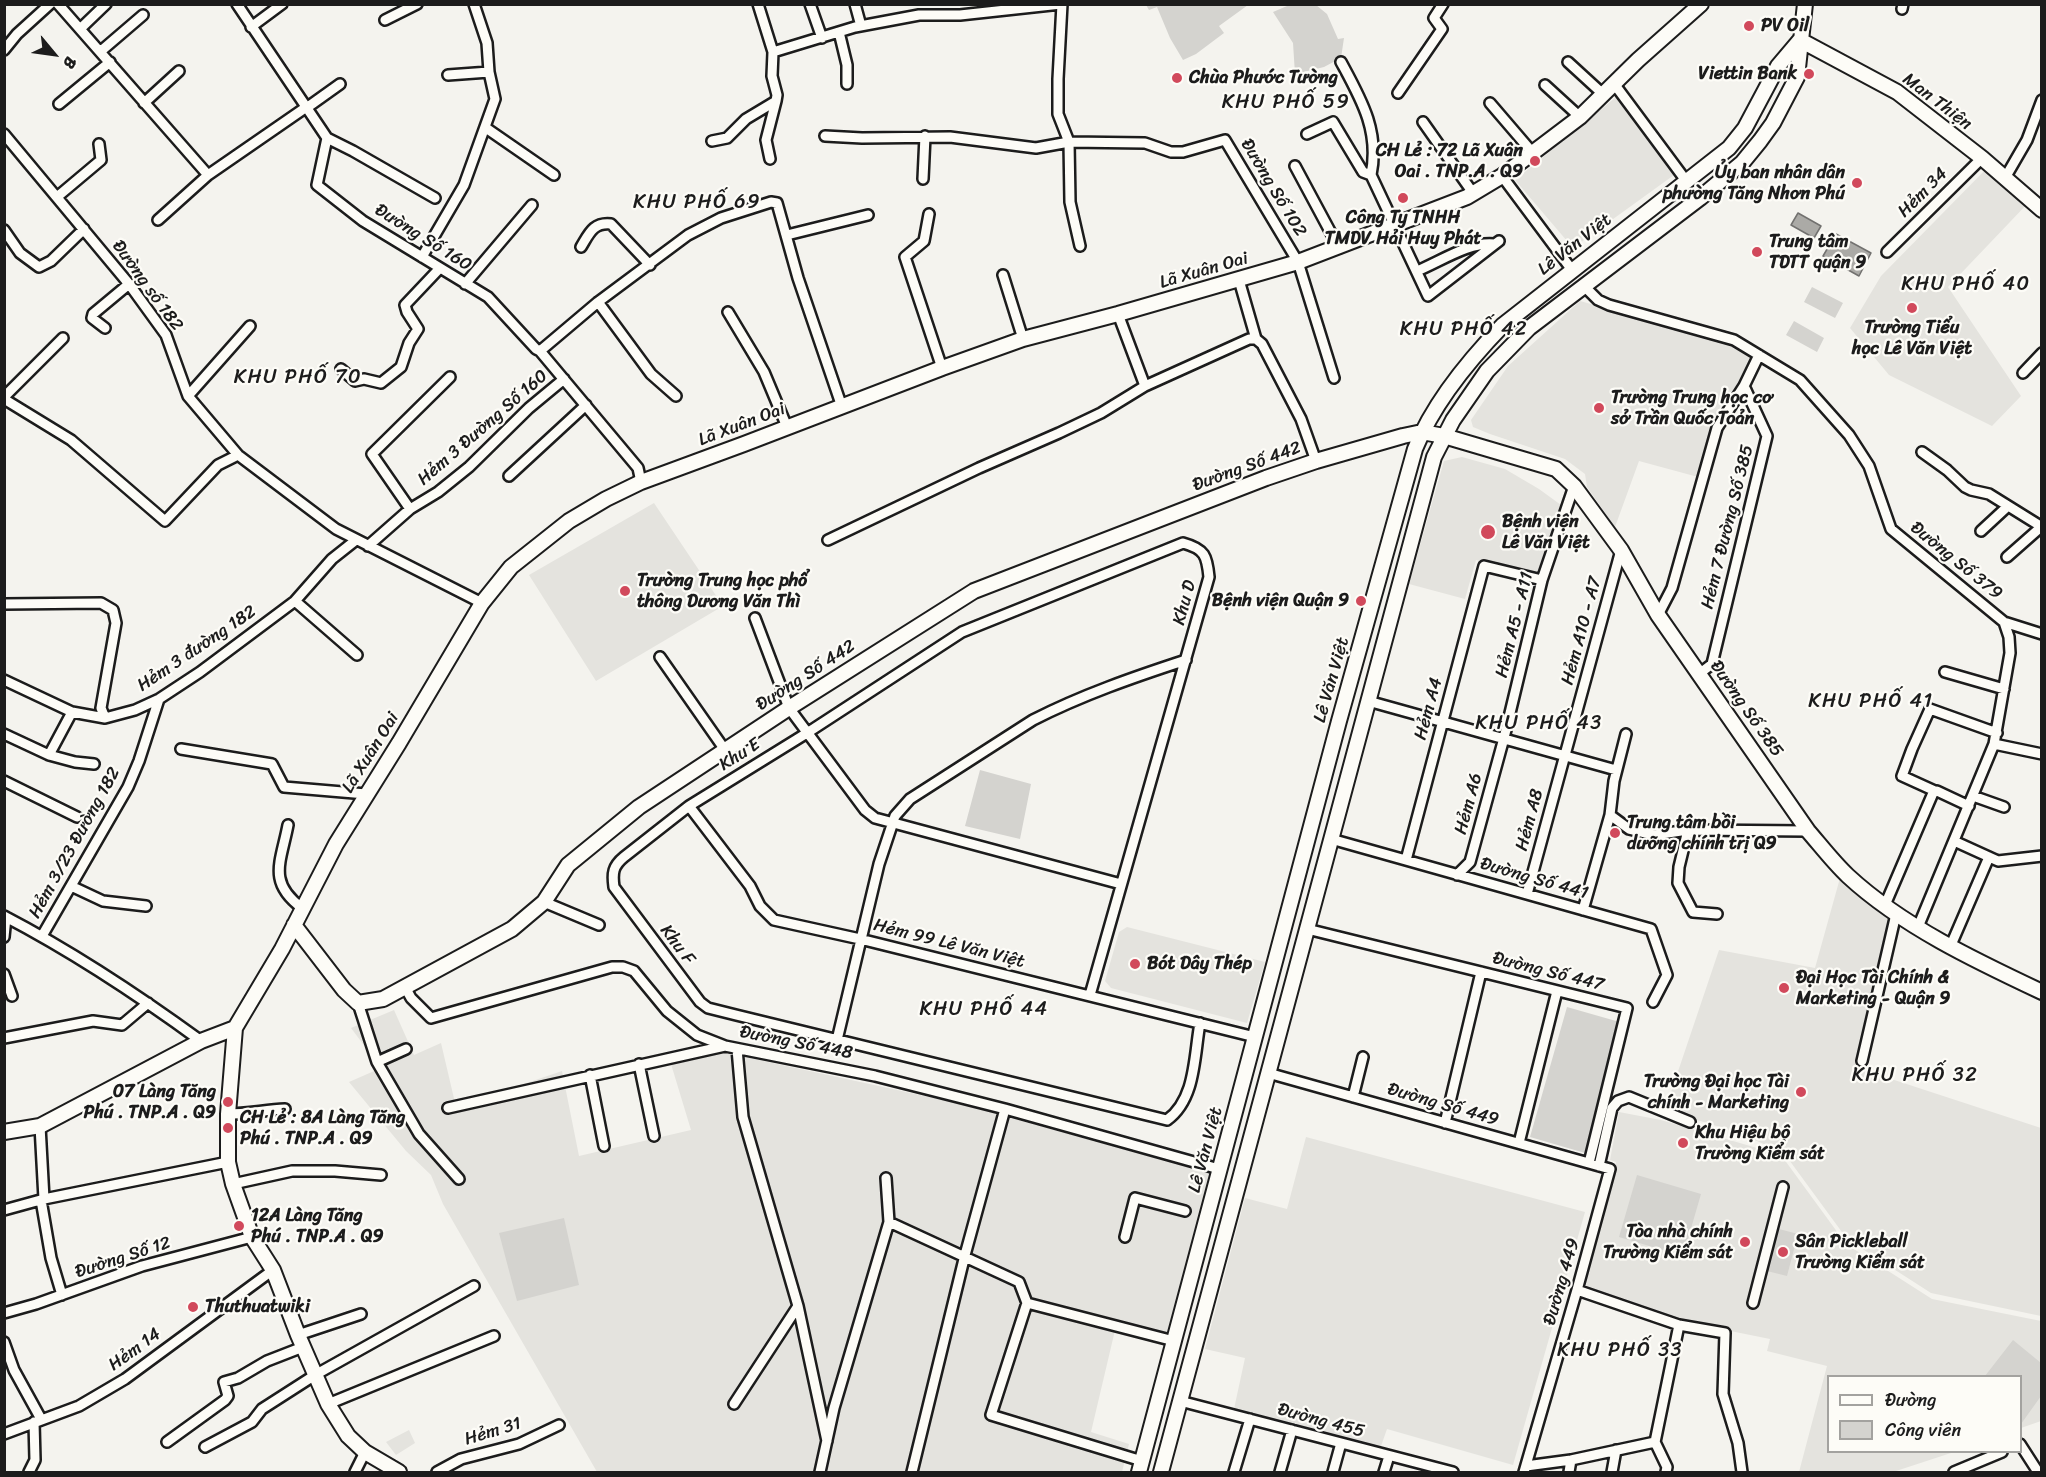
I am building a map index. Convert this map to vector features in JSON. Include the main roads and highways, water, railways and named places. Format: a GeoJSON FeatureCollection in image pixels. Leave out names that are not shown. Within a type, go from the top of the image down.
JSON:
{"type":"FeatureCollection","features":[{"type":"Feature","properties":{"kind":"main road","name":"Lã Xuân Oai"},"geometry":{"type":"LineString","coordinates":[[235,1028],[294,925],[336,844],[482,603],[511,567],[528,551],[569,521],[640,482],[942,368],[1023,339],[1298,262],[1451,204],[1502,176],[1580,117],[1638,60],[1701,4]]}},
{"type":"Feature","properties":{"kind":"main road","name":"Lê Văn Việt"},"geometry":{"type":"LineString","coordinates":[[1161,1473],[1434,457],[1444,435],[1487,371],[1529,328],[1700,198],[1742,163],[1773,123],[1797,77],[1805,4]]}},
{"type":"Feature","properties":{"kind":"main road","name":"Lê Văn Việt"},"geometry":{"type":"LineString","coordinates":[[1141,1467],[1346,695],[1415,449],[1422,432],[1435,410],[1474,357],[1503,325],[1729,148],[1745,128],[1778,66],[1800,40]]}},
{"type":"Feature","properties":{"kind":"main road","name":"Man Thiện"},"geometry":{"type":"LineString","coordinates":[[1800,40],[1897,92],[1982,158],[2042,210]]}},
{"type":"Feature","properties":{"kind":"main road"},"geometry":{"type":"LineString","coordinates":[[1687,182],[1700,198]]}},
{"type":"Feature","properties":{"kind":"main road"},"geometry":{"type":"LineString","coordinates":[[1572,270],[1583,285]]}},
{"type":"Feature","properties":{"kind":"main road","name":"Đường Số 442"},"geometry":{"type":"LineString","coordinates":[[294,925],[344,990],[358,1003],[383,999],[512,929],[544,902],[568,866],[639,807],[789,708],[974,591],[1266,478],[1316,461],[1403,435],[1422,432],[1444,435]]}},
{"type":"Feature","properties":{"kind":"main road","name":"Đường Số 385"},"geometry":{"type":"LineString","coordinates":[[1444,435],[1556,469],[1574,486],[1621,550],[1658,615],[1808,831],[1849,877],[1890,910],[1918,927],[2000,973],[2042,992]]}},
{"type":"Feature","properties":{"kind":"main road"},"geometry":{"type":"LineString","coordinates":[[1346,695],[1368,701]]}},
{"type":"Feature","properties":{"kind":"main road"},"geometry":{"type":"LineString","coordinates":[[4,1132],[40,1126],[201,1041],[235,1028],[228,1114],[228,1162],[233,1184],[252,1237],[273,1270],[300,1341],[328,1404],[348,1436],[365,1452],[399,1473]]}},
{"type":"Feature","properties":{"kind":"main road"},"geometry":{"type":"LineString","coordinates":[[1247,1067],[1268,1073]]}},
{"type":"Feature","properties":{"kind":"main road"},"geometry":{"type":"LineString","coordinates":[[1228,1137],[1250,1142]]}},
{"type":"Feature","properties":{"kind":"main road"},"geometry":{"type":"LineString","coordinates":[[1220,1169],[1241,1175]]}},
{"type":"Feature","properties":{"kind":"main road"},"geometry":{"type":"LineString","coordinates":[[1160,1396],[1180,1401]]}},
{"type":"Feature","properties":{"kind":"place","name":"PV Oil"},"geometry":{"type":"Point","coordinates":[1749,26]}},
{"type":"Feature","properties":{"kind":"place","name":"Viettin Bank"},"geometry":{"type":"Point","coordinates":[1809,74]}},
{"type":"Feature","properties":{"kind":"place","name":"Chùa Phước Tường"},"geometry":{"type":"Point","coordinates":[1177,78]}},
{"type":"Feature","properties":{"kind":"place","name":"CH Lẻ : 72 Lã Xuân Oai . TNP.A . Q9"},"geometry":{"type":"Point","coordinates":[1535,161]}},
{"type":"Feature","properties":{"kind":"place","name":"Ủy ban nhân dân phường Tăng Nhơn Phú"},"geometry":{"type":"Point","coordinates":[1857,183]}},
{"type":"Feature","properties":{"kind":"place","name":"Công Ty TNHH TMDV Hải Huy Phát"},"geometry":{"type":"Point","coordinates":[1403,198]}},
{"type":"Feature","properties":{"kind":"place","name":"Trung tâm TDTT quận 9"},"geometry":{"type":"Point","coordinates":[1757,252]}},
{"type":"Feature","properties":{"kind":"place","name":"Trường Tiểu học Lê Văn Việt"},"geometry":{"type":"Point","coordinates":[1912,308]}},
{"type":"Feature","properties":{"kind":"place","name":"Trường Trung học cơ sở Trần Quốc Toản"},"geometry":{"type":"Point","coordinates":[1599,408]}},
{"type":"Feature","properties":{"kind":"place","name":"Bệnh viện Lê Văn Việt"},"geometry":{"type":"Point","coordinates":[1488,532]}},
{"type":"Feature","properties":{"kind":"place","name":"Trường Trung học phổ thông Dương Văn Thì"},"geometry":{"type":"Point","coordinates":[625,591]}},
{"type":"Feature","properties":{"kind":"place","name":"Bệnh viện Quận 9"},"geometry":{"type":"Point","coordinates":[1361,601]}},
{"type":"Feature","properties":{"kind":"place","name":"Trung tâm bồi dưỡng chính trị Q9"},"geometry":{"type":"Point","coordinates":[1615,833]}},
{"type":"Feature","properties":{"kind":"place","name":"Bót Dây Thép"},"geometry":{"type":"Point","coordinates":[1135,964]}},
{"type":"Feature","properties":{"kind":"place","name":"Đại Học Tài Chính & Marketing - Quận 9"},"geometry":{"type":"Point","coordinates":[1784,988]}},
{"type":"Feature","properties":{"kind":"place","name":"Trường Đại học Tài chính - Marketing"},"geometry":{"type":"Point","coordinates":[1801,1092]}},
{"type":"Feature","properties":{"kind":"place","name":"07 Làng Tăng Phú . TNP.A . Q9"},"geometry":{"type":"Point","coordinates":[228,1102]}},
{"type":"Feature","properties":{"kind":"place","name":"CH Lẻ : 8A Làng Tăng Phú . TNP.A . Q9"},"geometry":{"type":"Point","coordinates":[228,1128]}},
{"type":"Feature","properties":{"kind":"place","name":"Khu Hiệu bộ Trường Kiểm sát"},"geometry":{"type":"Point","coordinates":[1683,1143]}},
{"type":"Feature","properties":{"kind":"place","name":"12A Làng Tăng Phú . TNP.A . Q9"},"geometry":{"type":"Point","coordinates":[239,1226]}},
{"type":"Feature","properties":{"kind":"place","name":"Tòa nhà chính Trường Kiểm sát"},"geometry":{"type":"Point","coordinates":[1745,1242]}},
{"type":"Feature","properties":{"kind":"place","name":"Sân Pickleball Trường Kiểm sát"},"geometry":{"type":"Point","coordinates":[1783,1252]}},
{"type":"Feature","properties":{"kind":"place","name":"Thuthuatwiki"},"geometry":{"type":"Point","coordinates":[193,1307]}},
{"type":"Feature","properties":{"kind":"district","name":"KHU PHỐ 59"},"geometry":{"type":"Point","coordinates":[1286,103]}},
{"type":"Feature","properties":{"kind":"district","name":"KHU PHỐ 69"},"geometry":{"type":"Point","coordinates":[697,203]}},
{"type":"Feature","properties":{"kind":"district","name":"KHU PHỐ 40"},"geometry":{"type":"Point","coordinates":[1966,285]}},
{"type":"Feature","properties":{"kind":"district","name":"KHU PHỐ 42"},"geometry":{"type":"Point","coordinates":[1464,330]}},
{"type":"Feature","properties":{"kind":"district","name":"KHU PHỐ 70"},"geometry":{"type":"Point","coordinates":[298,378]}},
{"type":"Feature","properties":{"kind":"district","name":"KHU PHỐ 41"},"geometry":{"type":"Point","coordinates":[1871,702]}},
{"type":"Feature","properties":{"kind":"district","name":"KHU PHỐ 43"},"geometry":{"type":"Point","coordinates":[1539,724]}},
{"type":"Feature","properties":{"kind":"district","name":"KHU PHỐ 44"},"geometry":{"type":"Point","coordinates":[984,1010]}},
{"type":"Feature","properties":{"kind":"district","name":"KHU PHỐ 32"},"geometry":{"type":"Point","coordinates":[1915,1076]}},
{"type":"Feature","properties":{"kind":"district","name":"KHU PHỐ 33"},"geometry":{"type":"Point","coordinates":[1620,1351]}}]}
